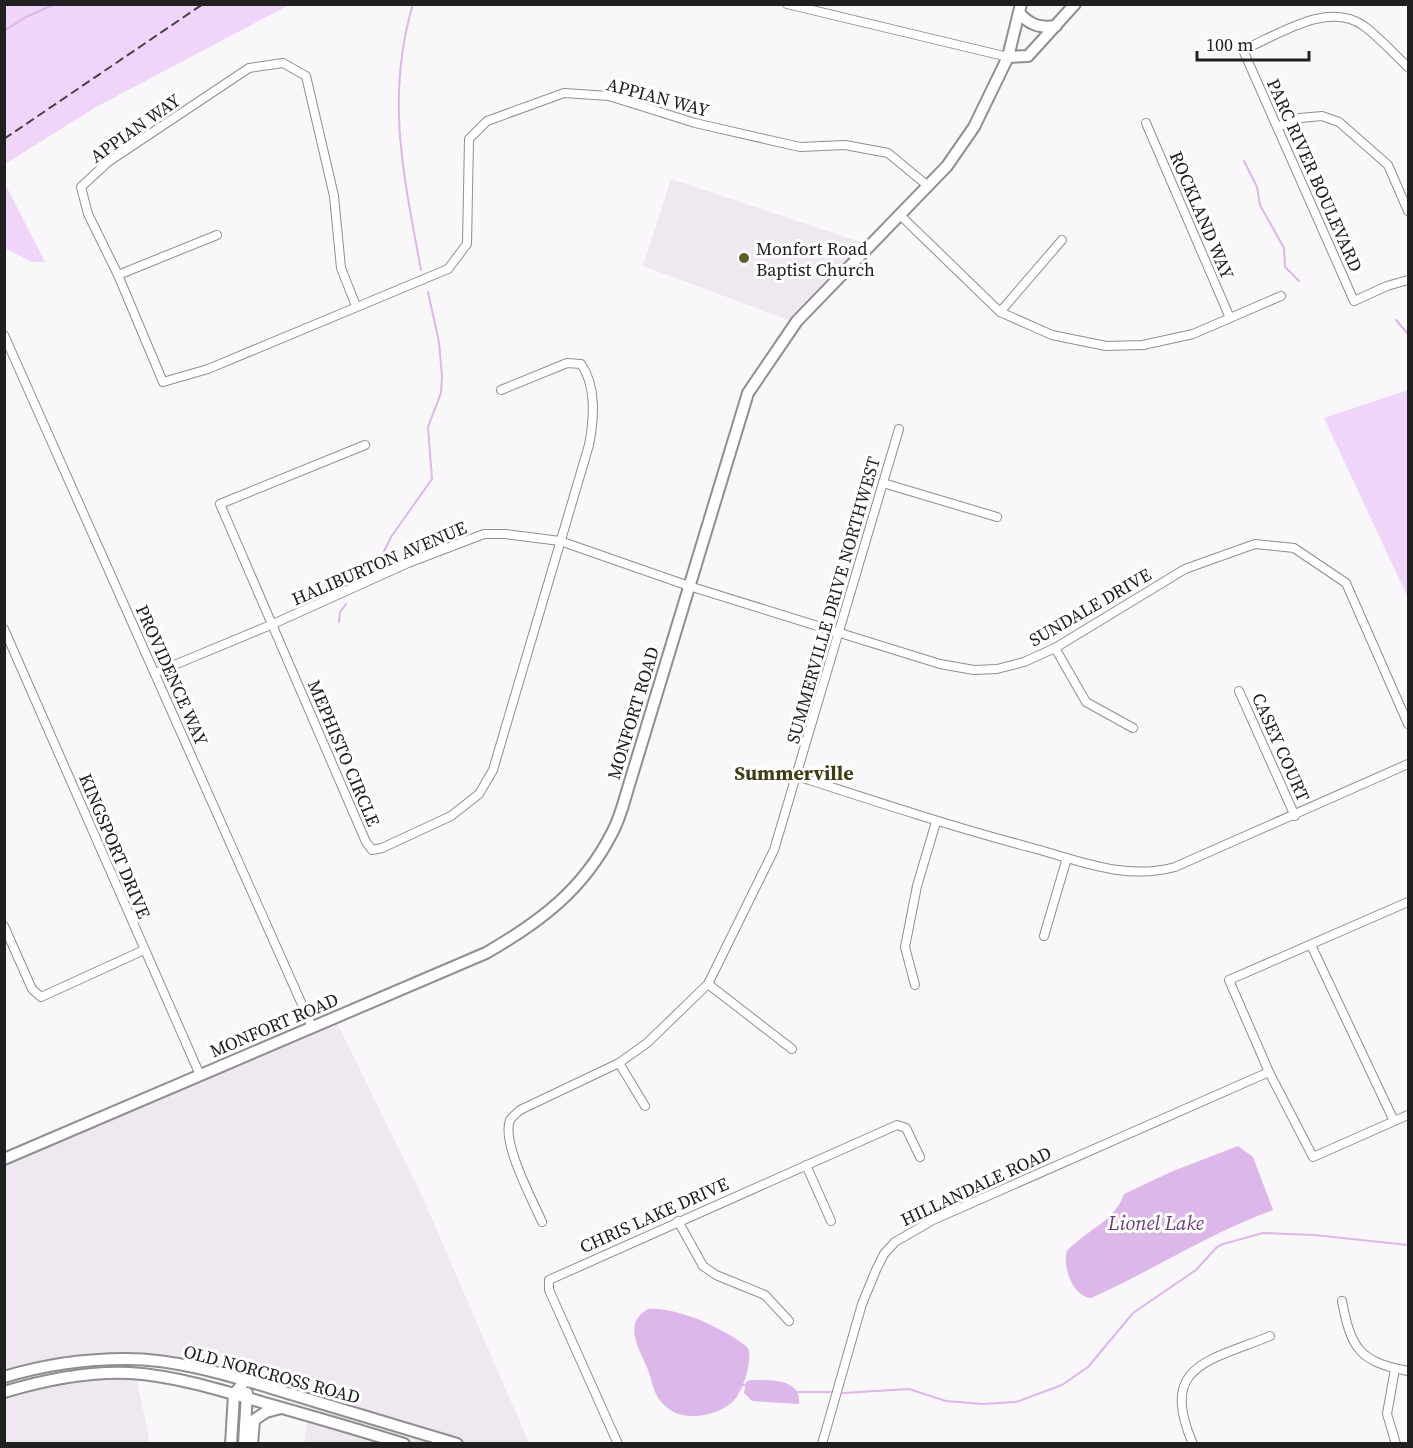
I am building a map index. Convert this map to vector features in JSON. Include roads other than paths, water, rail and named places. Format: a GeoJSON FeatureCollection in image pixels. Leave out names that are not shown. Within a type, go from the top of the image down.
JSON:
{"type":"FeatureCollection","features":[{"type":"Feature","properties":{"kind":"street"},"geometry":{"type":"LineString","coordinates":[[787,4],[1008,57],[1028,56],[1075,4]]}},
{"type":"Feature","properties":{"kind":"street"},"geometry":{"type":"LineString","coordinates":[[1021,10],[1030,24],[1042,28],[1056,26]]}},
{"type":"Feature","properties":{"kind":"street","name":"MONFORT ROAD"},"geometry":{"type":"LineString","coordinates":[[4,1159],[464,962],[516,936],[536,923],[558,904],[591,869],[613,832],[748,393],[798,321],[898,214],[947,166],[974,127],[1008,57],[1021,10]]}},
{"type":"Feature","properties":{"kind":"street","name":"PARC RIVER BOULEVARD"},"geometry":{"type":"LineString","coordinates":[[1408,68],[1365,26],[1348,17],[1328,16],[1312,20],[1243,50],[1354,301],[1387,286],[1408,280]]}},
{"type":"Feature","properties":{"kind":"street","name":"APPIAN WAY"},"geometry":{"type":"LineString","coordinates":[[356,306],[341,268],[334,196],[306,76],[283,63],[249,68],[108,162],[81,187],[88,214],[118,275],[163,382],[208,369],[448,269],[467,244],[469,139],[487,121],[564,93],[609,96],[695,123],[800,147],[845,145],[888,153],[928,186]]}},
{"type":"Feature","properties":{"kind":"street"},"geometry":{"type":"LineString","coordinates":[[1277,127],[1300,118],[1322,116],[1340,123],[1388,165],[1408,211]]}},
{"type":"Feature","properties":{"kind":"street","name":"ROCKLAND WAY"},"geometry":{"type":"LineString","coordinates":[[1146,123],[1230,318]]}},
{"type":"Feature","properties":{"kind":"street"},"geometry":{"type":"LineString","coordinates":[[898,214],[1000,312],[1052,335],[1106,346],[1143,345],[1183,336],[1281,296]]}},
{"type":"Feature","properties":{"kind":"street"},"geometry":{"type":"LineString","coordinates":[[118,275],[217,235]]}},
{"type":"Feature","properties":{"kind":"street"},"geometry":{"type":"LineString","coordinates":[[1000,312],[1062,240]]}},
{"type":"Feature","properties":{"kind":"street","name":"PROVIDENCE WAY"},"geometry":{"type":"LineString","coordinates":[[4,335],[312,1027]]}},
{"type":"Feature","properties":{"kind":"street","name":"MEPHISTO CIRCLE"},"geometry":{"type":"LineString","coordinates":[[365,445],[220,504],[366,842],[372,850],[382,848],[451,816],[479,794],[493,770],[593,425],[591,392],[585,369],[581,364],[567,363],[501,390]]}},
{"type":"Feature","properties":{"kind":"street","name":"SUMMERVILLE DRIVE NORTHWEST"},"geometry":{"type":"LineString","coordinates":[[542,1222],[511,1148],[508,1128],[511,1119],[520,1110],[619,1063],[664,1027],[708,984],[774,850],[899,429]]}},
{"type":"Feature","properties":{"kind":"street"},"geometry":{"type":"LineString","coordinates":[[883,483],[997,517]]}},
{"type":"Feature","properties":{"kind":"street","name":"HALIBURTON AVENUE"},"geometry":{"type":"LineString","coordinates":[[155,673],[273,624],[408,563],[484,534],[505,534],[560,541],[689,586]]}},
{"type":"Feature","properties":{"kind":"street","name":"SUNDALE DRIVE"},"geometry":{"type":"LineString","coordinates":[[689,586],[940,664],[974,670],[997,669],[1024,662],[1055,648],[1185,569],[1255,544],[1294,548],[1346,583],[1408,724]]}},
{"type":"Feature","properties":{"kind":"street","name":"KINGSPORT DRIVE"},"geometry":{"type":"LineString","coordinates":[[4,629],[200,1075]]}},
{"type":"Feature","properties":{"kind":"street"},"geometry":{"type":"LineString","coordinates":[[1055,648],[1086,702],[1133,728]]}},
{"type":"Feature","properties":{"kind":"street","name":"CASEY COURT"},"geometry":{"type":"LineString","coordinates":[[1239,691],[1295,816]]}},
{"type":"Feature","properties":{"kind":"street"},"geometry":{"type":"LineString","coordinates":[[797,776],[936,822],[1114,871],[1156,872],[1175,867],[1295,816],[1408,764]]}},
{"type":"Feature","properties":{"kind":"street"},"geometry":{"type":"LineString","coordinates":[[915,985],[905,947],[917,886],[936,822]]}},
{"type":"Feature","properties":{"kind":"street"},"geometry":{"type":"LineString","coordinates":[[1044,936],[1067,858]]}},
{"type":"Feature","properties":{"kind":"street"},"geometry":{"type":"LineString","coordinates":[[1408,902],[1230,980],[1269,1072],[1313,1157],[1408,1114]]}},
{"type":"Feature","properties":{"kind":"street"},"geometry":{"type":"LineString","coordinates":[[4,926],[32,989],[41,997],[144,950]]}},
{"type":"Feature","properties":{"kind":"street"},"geometry":{"type":"LineString","coordinates":[[1311,945],[1394,1121]]}},
{"type":"Feature","properties":{"kind":"street"},"geometry":{"type":"LineString","coordinates":[[708,984],[792,1049]]}},
{"type":"Feature","properties":{"kind":"street"},"geometry":{"type":"LineString","coordinates":[[619,1063],[645,1106]]}},
{"type":"Feature","properties":{"kind":"street","name":"HILLANDALE ROAD"},"geometry":{"type":"LineString","coordinates":[[822,1443],[862,1304],[884,1254],[895,1242],[933,1220],[1269,1072]]}},
{"type":"Feature","properties":{"kind":"street","name":"CHRIS LAKE DRIVE"},"geometry":{"type":"LineString","coordinates":[[618,1443],[549,1290],[549,1280],[897,1125],[906,1128],[920,1157]]}},
{"type":"Feature","properties":{"kind":"street"},"geometry":{"type":"LineString","coordinates":[[806,1165],[831,1221]]}},
{"type":"Feature","properties":{"kind":"street"},"geometry":{"type":"LineString","coordinates":[[678,1221],[704,1266],[716,1275],[765,1295],[789,1321]]}},
{"type":"Feature","properties":{"kind":"street"},"geometry":{"type":"LineString","coordinates":[[1342,1301],[1348,1333],[1355,1346],[1377,1363],[1408,1371]]}},
{"type":"Feature","properties":{"kind":"street"},"geometry":{"type":"LineString","coordinates":[[1193,1443],[1180,1405],[1181,1386],[1188,1376],[1202,1364],[1270,1336]]}},
{"type":"Feature","properties":{"kind":"street","name":"OLD NORCROSS ROAD"},"geometry":{"type":"LineString","coordinates":[[4,1377],[29,1369],[76,1362],[127,1359],[180,1364],[245,1380],[457,1443]]}},
{"type":"Feature","properties":{"kind":"street"},"geometry":{"type":"LineString","coordinates":[[1395,1369],[1387,1414],[1396,1443]]}},
{"type":"Feature","properties":{"kind":"street","name":"OLD NORCROSS ROAD"},"geometry":{"type":"LineString","coordinates":[[4,1392],[38,1382],[80,1376],[130,1373],[183,1381],[234,1394],[404,1443]]}},
{"type":"Feature","properties":{"kind":"street"},"geometry":{"type":"LineString","coordinates":[[231,1443],[234,1394],[245,1380]]}},
{"type":"Feature","properties":{"kind":"street"},"geometry":{"type":"LineString","coordinates":[[244,1443],[248,1398],[245,1380]]}},
{"type":"Feature","properties":{"kind":"street"},"geometry":{"type":"LineString","coordinates":[[252,1443],[254,1420],[266,1412],[281,1407]]}},
{"type":"Feature","properties":{"kind":"water","name":"Lionel Lake"},"geometry":{"type":"Polygon","coordinates":[[[1238,1146],[1253,1157],[1273,1210],[1204,1241],[1091,1298],[1074,1287],[1066,1265],[1067,1251],[1107,1219],[1124,1194],[1173,1171],[1238,1146]]]}},
{"type":"Feature","properties":{"kind":"water"},"geometry":{"type":"Polygon","coordinates":[[[648,1309],[673,1311],[686,1315],[725,1332],[746,1346],[749,1350],[749,1362],[746,1375],[742,1388],[731,1404],[706,1415],[687,1416],[672,1411],[660,1401],[639,1350],[634,1328],[640,1315],[648,1309]]]}},
{"type":"Feature","properties":{"kind":"water"},"geometry":{"type":"Polygon","coordinates":[[[751,1380],[783,1382],[790,1385],[799,1396],[799,1404],[752,1401],[744,1393],[746,1382],[751,1380]]]}},
{"type":"Feature","properties":{"kind":"waterway"},"geometry":{"type":"LineString","coordinates":[[4,31],[26,17],[55,4]]}},
{"type":"Feature","properties":{"kind":"waterway"},"geometry":{"type":"LineString","coordinates":[[413,4],[400,72],[399,105],[404,170],[421,270]]}},
{"type":"Feature","properties":{"kind":"waterway"},"geometry":{"type":"LineString","coordinates":[[1244,161],[1257,187],[1260,205],[1284,248],[1285,267],[1299,281]]}},
{"type":"Feature","properties":{"kind":"waterway"},"geometry":{"type":"LineString","coordinates":[[370,572],[377,566],[391,537],[432,479],[428,427],[441,393],[442,377],[439,342],[428,292]]}},
{"type":"Feature","properties":{"kind":"waterway"},"geometry":{"type":"LineString","coordinates":[[1396,320],[1408,334]]}},
{"type":"Feature","properties":{"kind":"waterway"},"geometry":{"type":"LineString","coordinates":[[339,622],[340,612],[346,604]]}},
{"type":"Feature","properties":{"kind":"waterway"},"geometry":{"type":"LineString","coordinates":[[843,1393],[909,1389],[946,1401],[983,1404],[1016,1402],[1062,1385],[1088,1367],[1133,1313],[1196,1270],[1217,1247],[1223,1244],[1263,1233],[1314,1235],[1408,1245]]}},
{"type":"Feature","properties":{"kind":"waterway"},"geometry":{"type":"LineString","coordinates":[[797,1392],[831,1392]]}},
{"type":"Feature","properties":{"kind":"railway"},"geometry":{"type":"LineString","coordinates":[[4,139],[203,4]]}},
{"type":"Feature","properties":{"kind":"place","name":"Monfort Road Baptist Church"},"geometry":{"type":"Point","coordinates":[744,258]}},
{"type":"Feature","properties":{"kind":"district","name":"Summerville"},"geometry":{"type":"Point","coordinates":[794,773]}}]}
